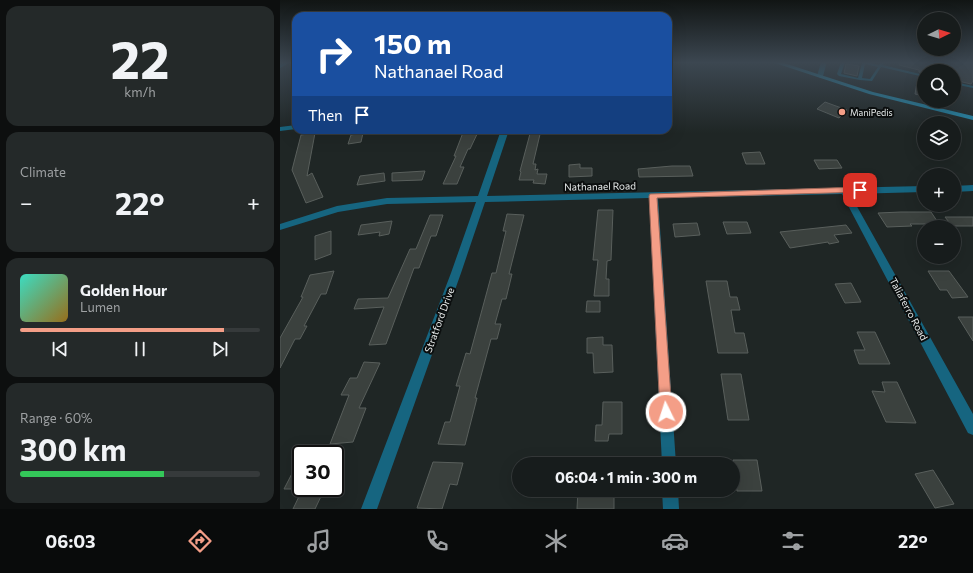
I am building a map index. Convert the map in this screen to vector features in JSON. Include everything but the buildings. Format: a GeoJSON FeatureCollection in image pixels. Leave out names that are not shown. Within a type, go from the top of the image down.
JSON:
{"type":"FeatureCollection","features":[{"type":"Feature","properties":{"kind":"main road"},"geometry":{"type":"LineString","coordinates":[[851,86],[902,102],[973,118]]}},
{"type":"Feature","properties":{"kind":"street"},"geometry":{"type":"LineString","coordinates":[[280,130],[292,128]]}},
{"type":"Feature","properties":{"kind":"street","name":"Stratford Drive"},"geometry":{"type":"LineString","coordinates":[[369,509],[390,456],[482,199],[504,134]]}},
{"type":"Feature","properties":{"kind":"street"},"geometry":{"type":"LineString","coordinates":[[961,189],[973,188]]}},
{"type":"Feature","properties":{"kind":"street","name":"Nathanael Road"},"geometry":{"type":"LineString","coordinates":[[280,227],[337,209],[387,201],[917,189]]}},
{"type":"Feature","properties":{"kind":"street","name":"Taliaferro Road"},"geometry":{"type":"LineString","coordinates":[[844,190],[973,428]]}},
{"type":"Feature","properties":{"kind":"street"},"geometry":{"type":"LineString","coordinates":[[652,196],[669,457]]}},
{"type":"Feature","properties":{"kind":"street"},"geometry":{"type":"LineString","coordinates":[[670,497],[671,509]]}},
{"type":"Feature","properties":{"kind":"place","name":"ManiPedis"},"geometry":{"type":"Point","coordinates":[842,112]}},
{"type":"Feature","properties":{"kind":"route"},"geometry":{"type":"LineString","coordinates":[[666,412],[652,196],[860,190]]}}]}
